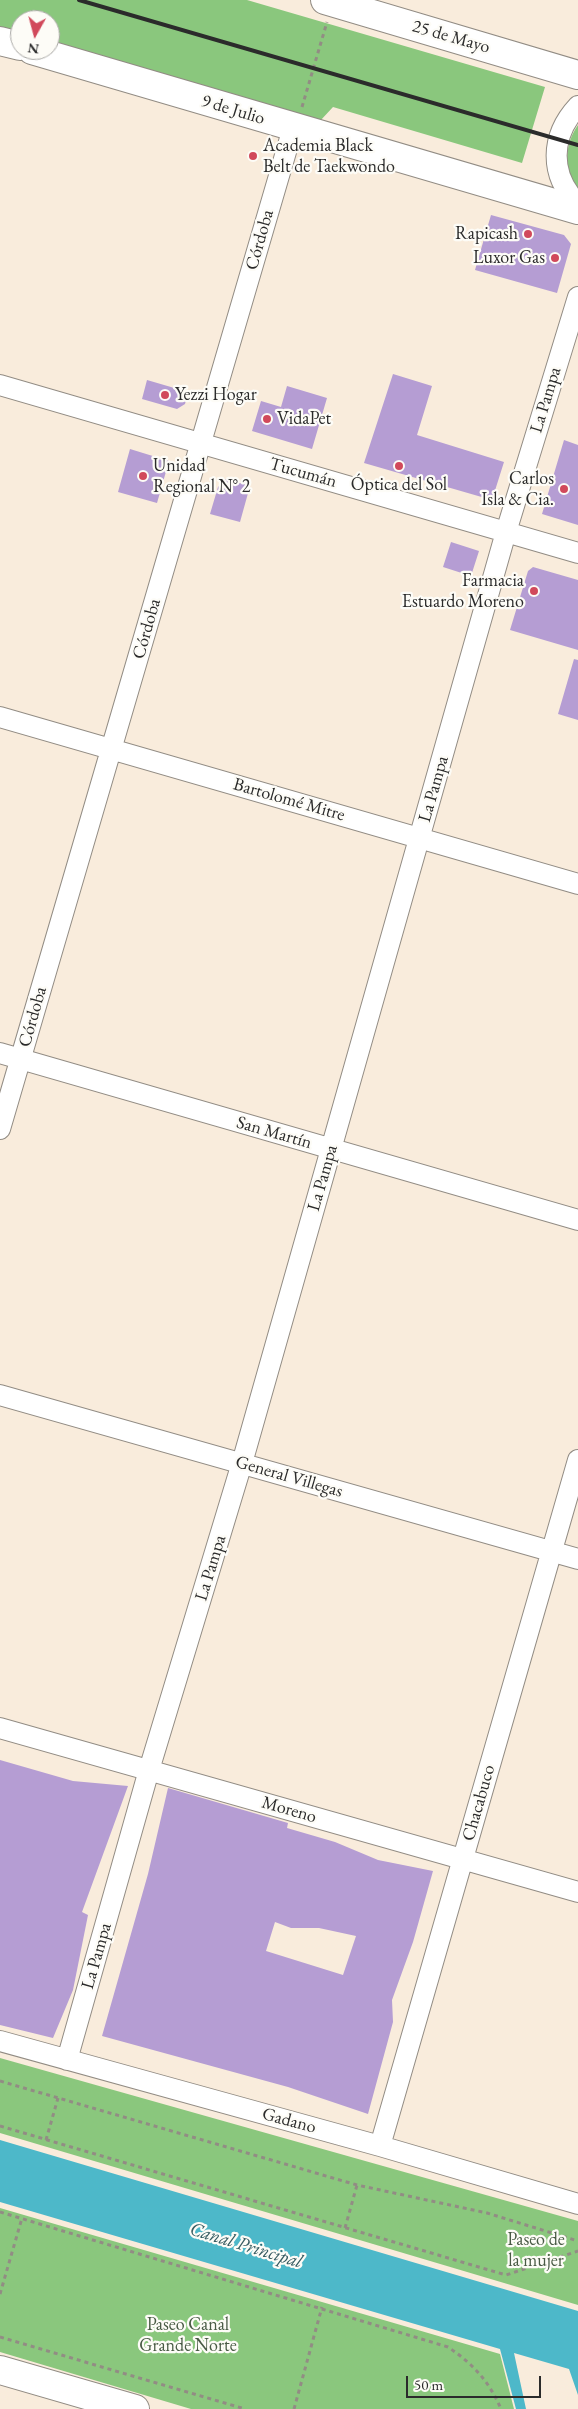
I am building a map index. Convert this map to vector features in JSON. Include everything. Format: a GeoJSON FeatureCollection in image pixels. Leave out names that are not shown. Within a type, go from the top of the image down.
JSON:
{"type":"FeatureCollection","features":[{"type":"Feature","properties":{"kind":"main road","name":"25 de Mayo"},"geometry":{"type":"LineString","coordinates":[[326,11],[578,75]]}},
{"type":"Feature","properties":{"kind":"main road","name":"9 de Julio"},"geometry":{"type":"LineString","coordinates":[[60,57],[297,118],[578,210]]}},
{"type":"Feature","properties":{"kind":"main road"},"geometry":{"type":"LineString","coordinates":[[0,2370],[135,2409]]}},
{"type":"Feature","properties":{"kind":"street"},"geometry":{"type":"LineString","coordinates":[[578,106],[562,127],[556,153],[561,181],[568,193],[578,204]]}},
{"type":"Feature","properties":{"kind":"street","name":"Córdoba"},"geometry":{"type":"LineString","coordinates":[[0,1129],[297,118]]}},
{"type":"Feature","properties":{"kind":"street","name":"La Pampa"},"geometry":{"type":"LineString","coordinates":[[67,2060],[149,1770],[242,1463],[506,532],[578,297]]}},
{"type":"Feature","properties":{"kind":"street","name":"Tucumán"},"geometry":{"type":"LineString","coordinates":[[0,385],[578,553]]}},
{"type":"Feature","properties":{"kind":"street","name":"Bartolomé Mitre"},"geometry":{"type":"LineString","coordinates":[[0,718],[578,884]]}},
{"type":"Feature","properties":{"kind":"street","name":"San Martín"},"geometry":{"type":"LineString","coordinates":[[0,1053],[578,1220]]}},
{"type":"Feature","properties":{"kind":"street","name":"General Villegas"},"geometry":{"type":"LineString","coordinates":[[0,1395],[578,1560]]}},
{"type":"Feature","properties":{"kind":"street","name":"Chacabuco"},"geometry":{"type":"LineString","coordinates":[[380,2146],[578,1460]]}},
{"type":"Feature","properties":{"kind":"street","name":"Moreno"},"geometry":{"type":"LineString","coordinates":[[0,1728],[578,1892]]}},
{"type":"Feature","properties":{"kind":"street","name":"Gadano"},"geometry":{"type":"LineString","coordinates":[[0,2041],[380,2146],[578,2204]]}},
{"type":"Feature","properties":{"kind":"path"},"geometry":{"type":"LineString","coordinates":[[297,118],[326,11]]}},
{"type":"Feature","properties":{"kind":"path"},"geometry":{"type":"LineString","coordinates":[[0,2082],[357,2185],[486,2213],[578,2241]]}},
{"type":"Feature","properties":{"kind":"path"},"geometry":{"type":"LineString","coordinates":[[46,2140],[58,2098]]}},
{"type":"Feature","properties":{"kind":"path"},"geometry":{"type":"LineString","coordinates":[[0,2126],[506,2275],[578,2251]]}},
{"type":"Feature","properties":{"kind":"path"},"geometry":{"type":"LineString","coordinates":[[345,2228],[357,2185]]}},
{"type":"Feature","properties":{"kind":"path"},"geometry":{"type":"LineString","coordinates":[[0,2212],[448,2346],[470,2361],[485,2378],[502,2409]]}},
{"type":"Feature","properties":{"kind":"path"},"geometry":{"type":"LineString","coordinates":[[0,2294],[22,2218]]}},
{"type":"Feature","properties":{"kind":"path"},"geometry":{"type":"LineString","coordinates":[[294,2409],[322,2307]]}},
{"type":"Feature","properties":{"kind":"path"},"geometry":{"type":"LineString","coordinates":[[0,2337],[245,2409]]}},
{"type":"Feature","properties":{"kind":"green space"},"geometry":{"type":"Polygon","coordinates":[[[0,0],[247,0],[545,87],[522,163],[333,107],[320,121],[60,46],[60,10],[10,10],[10,32],[0,29],[0,0]]]}},
{"type":"Feature","properties":{"kind":"green space"},"geometry":{"type":"Polygon","coordinates":[[[578,125],[578,189],[569,174],[567,157],[570,140],[578,125]]]}},
{"type":"Feature","properties":{"kind":"green space","name":"Paseo de la mujer"},"geometry":{"type":"Polygon","coordinates":[[[0,2058],[578,2221],[578,2305],[0,2133],[0,2058]]]}},
{"type":"Feature","properties":{"kind":"green space","name":"Paseo Canal Grande Norte"},"geometry":{"type":"Polygon","coordinates":[[[0,2208],[500,2354],[514,2409],[191,2409],[0,2352],[0,2208]]]}},
{"type":"Feature","properties":{"kind":"water","name":"Canal Principal"},"geometry":{"type":"Polygon","coordinates":[[[0,2140],[578,2311],[578,2395],[569,2369],[514,2353],[526,2409],[516,2409],[500,2349],[0,2202],[0,2140]]]}},
{"type":"Feature","properties":{"kind":"building"},"geometry":{"type":"Polygon","coordinates":[[[491,215],[564,235],[571,244],[557,293],[475,270],[491,215]]]}},
{"type":"Feature","properties":{"kind":"building"},"geometry":{"type":"Polygon","coordinates":[[[393,374],[432,386],[417,435],[504,462],[492,500],[364,463],[393,374]]]}},
{"type":"Feature","properties":{"kind":"building","name":"Yezzi Hogar"},"geometry":{"type":"Polygon","coordinates":[[[147,380],[188,392],[185,404],[177,409],[142,399],[147,380]]]}},
{"type":"Feature","properties":{"kind":"building"},"geometry":{"type":"Polygon","coordinates":[[[287,386],[327,398],[312,449],[252,431],[261,401],[281,407],[287,386]]]}},
{"type":"Feature","properties":{"kind":"building","name":"Carlos Isla & Cia."},"geometry":{"type":"Polygon","coordinates":[[[564,440],[578,445],[578,525],[542,514],[564,440]]]}},
{"type":"Feature","properties":{"kind":"building","name":"Unidad Regional N° 2"},"geometry":{"type":"Polygon","coordinates":[[[130,449],[169,461],[157,503],[118,492],[130,449]]]}},
{"type":"Feature","properties":{"kind":"building"},"geometry":{"type":"Polygon","coordinates":[[[226,479],[250,486],[240,522],[210,514],[218,487],[226,479]]]}},
{"type":"Feature","properties":{"kind":"building"},"geometry":{"type":"Polygon","coordinates":[[[451,542],[479,551],[471,576],[443,567],[451,542]]]}},
{"type":"Feature","properties":{"kind":"building"},"geometry":{"type":"Polygon","coordinates":[[[533,567],[578,580],[578,650],[510,630],[528,571],[533,567]]]}},
{"type":"Feature","properties":{"kind":"building"},"geometry":{"type":"Polygon","coordinates":[[[574,659],[578,660],[578,720],[558,714],[574,659]]]}},
{"type":"Feature","properties":{"kind":"building"},"geometry":{"type":"Polygon","coordinates":[[[0,1760],[73,1781],[128,1786],[82,1912],[88,1915],[73,1990],[53,2038],[0,2025],[0,1760]]]}},
{"type":"Feature","properties":{"kind":"building"},"geometry":{"type":"Polygon","coordinates":[[[168,1788],[288,1823],[287,1828],[335,1842],[378,1860],[433,1871],[413,1942],[392,2000],[393,2022],[368,2114],[288,2087],[102,2036],[148,1874],[168,1788]],[[275,1922],[266,1951],[343,1975],[356,1936],[319,1928],[291,1928],[275,1922]]]}},
{"type":"Feature","properties":{"kind":"railway"},"geometry":{"type":"LineString","coordinates":[[79,0],[578,145]]}},
{"type":"Feature","properties":{"kind":"place","name":"Academia Black Belt de Taekwondo"},"geometry":{"type":"Point","coordinates":[253,156]}},
{"type":"Feature","properties":{"kind":"place","name":"Rapicash"},"geometry":{"type":"Point","coordinates":[528,234]}},
{"type":"Feature","properties":{"kind":"place","name":"Luxor Gas"},"geometry":{"type":"Point","coordinates":[555,258]}},
{"type":"Feature","properties":{"kind":"place","name":"Yezzi Hogar"},"geometry":{"type":"Point","coordinates":[165,395]}},
{"type":"Feature","properties":{"kind":"place","name":"VidaPet"},"geometry":{"type":"Point","coordinates":[267,419]}},
{"type":"Feature","properties":{"kind":"place","name":"Óptica del Sol"},"geometry":{"type":"Point","coordinates":[399,466]}},
{"type":"Feature","properties":{"kind":"place","name":"Unidad Regional N° 2"},"geometry":{"type":"Point","coordinates":[143,476]}},
{"type":"Feature","properties":{"kind":"place","name":"Carlos Isla & Cia."},"geometry":{"type":"Point","coordinates":[564,489]}},
{"type":"Feature","properties":{"kind":"place","name":"Farmacia Estuardo Moreno"},"geometry":{"type":"Point","coordinates":[534,591]}}]}
